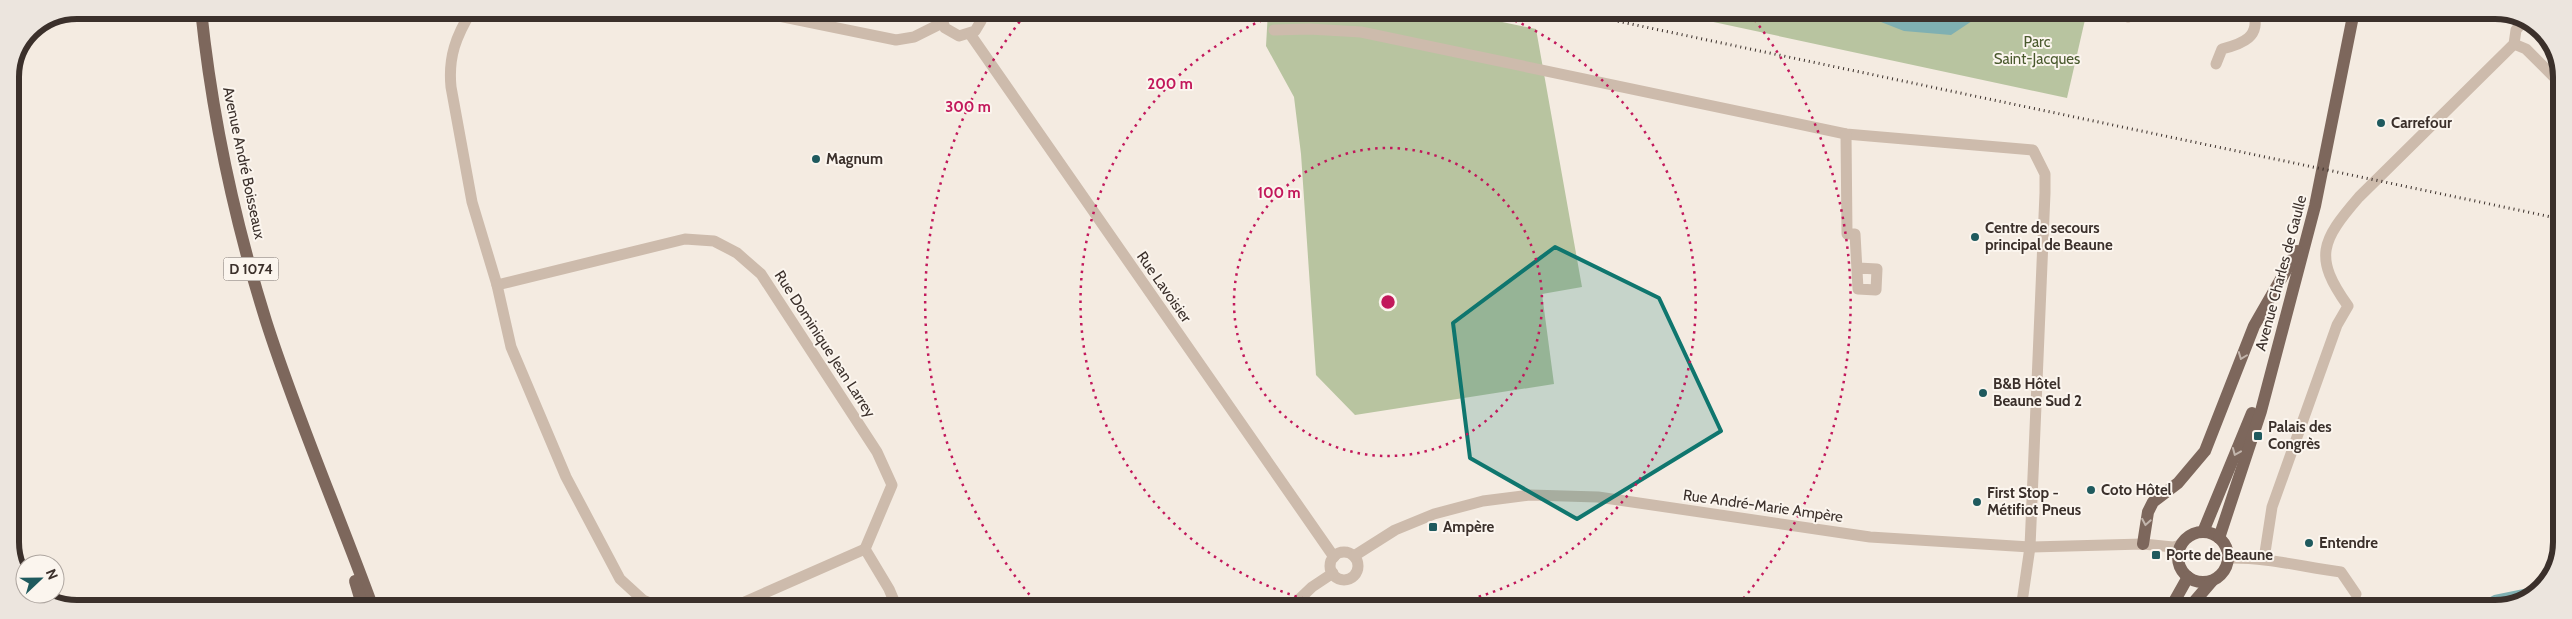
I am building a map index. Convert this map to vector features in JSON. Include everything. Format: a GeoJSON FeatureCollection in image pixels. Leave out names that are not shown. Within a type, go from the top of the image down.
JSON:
{"type":"FeatureCollection","features":[{"type":"Feature","properties":{"kind":"main road","name":"Avenue André Boisseaux"},"geometry":{"type":"LineString","coordinates":[[202,19],[220,142],[247,257],[273,340],[337,518],[371,600]]}},
{"type":"Feature","properties":{"kind":"main road","name":"Avenue Charles de Gaulle"},"geometry":{"type":"LineString","coordinates":[[2203,532],[2252,415],[2277,338],[2297,251],[2344,19]]}},
{"type":"Feature","properties":{"kind":"main road","name":"Avenue Charles de Gaulle"},"geometry":{"type":"LineString","coordinates":[[2219,538],[2261,410],[2316,206],[2352,19]]}},
{"type":"Feature","properties":{"kind":"main road"},"geometry":{"type":"LineString","coordinates":[[2142,544],[2148,512],[2153,502],[2178,483],[2205,451],[2254,326],[2297,251]]}},
{"type":"Feature","properties":{"kind":"main road","name":"Avenue André Boisseaux"},"geometry":{"type":"LineString","coordinates":[[337,518],[361,600]]}},
{"type":"Feature","properties":{"kind":"main road"},"geometry":{"type":"LineString","coordinates":[[2196,600],[2212,581],[2224,572],[2228,550],[2219,538],[2203,532],[2194,533],[2181,545],[2178,558],[2183,572],[2196,581],[2212,581]]}},
{"type":"Feature","properties":{"kind":"main road"},"geometry":{"type":"LineString","coordinates":[[2175,600],[2188,577]]}},
{"type":"Feature","properties":{"kind":"street"},"geometry":{"type":"LineString","coordinates":[[467,19],[452,49],[450,80],[472,202],[497,285],[511,347],[566,476],[620,579],[643,600]]}},
{"type":"Feature","properties":{"kind":"street"},"geometry":{"type":"LineString","coordinates":[[792,19],[896,40],[914,37],[942,23]]}},
{"type":"Feature","properties":{"kind":"street"},"geometry":{"type":"LineString","coordinates":[[942,19],[942,23],[954,35],[970,34],[979,26],[980,19]]}},
{"type":"Feature","properties":{"kind":"street"},"geometry":{"type":"LineString","coordinates":[[2216,64],[2222,49],[2241,44],[2249,38],[2255,24],[2254,19]]}},
{"type":"Feature","properties":{"kind":"street"},"geometry":{"type":"LineString","coordinates":[[2264,559],[2272,507],[2337,325],[2348,306],[2331,280],[2324,259],[2330,237],[2346,212],[2416,139],[2514,44],[2516,30],[2520,25]]}},
{"type":"Feature","properties":{"kind":"street"},"geometry":{"type":"LineString","coordinates":[[1274,30],[1309,28],[1361,32],[1846,134],[2033,150],[2045,174],[2030,546],[2022,600]]}},
{"type":"Feature","properties":{"kind":"street","name":"Rue Lavoisier"},"geometry":{"type":"LineString","coordinates":[[970,34],[1334,557]]}},
{"type":"Feature","properties":{"kind":"street"},"geometry":{"type":"LineString","coordinates":[[2514,44],[2526,48],[2553,76]]}},
{"type":"Feature","properties":{"kind":"street"},"geometry":{"type":"LineString","coordinates":[[1846,134],[1847,234],[1855,234],[1858,268]]}},
{"type":"Feature","properties":{"kind":"street","name":"Rue Dominique Jean Larrey"},"geometry":{"type":"LineString","coordinates":[[497,285],[685,239],[714,241],[737,253],[761,274],[877,452],[892,484],[865,549]]}},
{"type":"Feature","properties":{"kind":"street","name":"Rue André-Marie Ampère"},"geometry":{"type":"LineString","coordinates":[[1334,557],[1342,553],[1354,556],[1395,530],[1434,514],[1483,501],[1530,495],[1598,497],[1870,537],[2030,546],[2142,544],[2173,547],[2181,545]]}},
{"type":"Feature","properties":{"kind":"street"},"geometry":{"type":"LineString","coordinates":[[749,600],[865,549],[893,600]]}},
{"type":"Feature","properties":{"kind":"street"},"geometry":{"type":"LineString","coordinates":[[1334,557],[1330,565],[1332,573],[1340,579],[1353,577],[1358,565],[1354,556]]}},
{"type":"Feature","properties":{"kind":"street"},"geometry":{"type":"LineString","coordinates":[[2228,558],[2264,559],[2341,572],[2356,594]]}},
{"type":"Feature","properties":{"kind":"street"},"geometry":{"type":"LineString","coordinates":[[1298,600],[1312,587],[1332,573]]}},
{"type":"Feature","properties":{"kind":"highlighted area"},"geometry":{"type":"Polygon","coordinates":[[[1555,247],[1659,298],[1721,431],[1577,519],[1470,458],[1453,323],[1555,247]]]}},
{"type":"Feature","properties":{"kind":"green space"},"geometry":{"type":"Polygon","coordinates":[[[1268,19],[1488,19],[1536,29],[1582,287],[1542,294],[1554,384],[1355,415],[1316,375],[1301,154],[1294,97],[1266,46],[1268,19]]]}},
{"type":"Feature","properties":{"kind":"green space","name":"Parc Saint-Jacques"},"geometry":{"type":"Polygon","coordinates":[[[1699,19],[2085,19],[2067,98],[1699,19]]]}},
{"type":"Feature","properties":{"kind":"water"},"geometry":{"type":"Polygon","coordinates":[[[1877,19],[1974,19],[1951,35],[1904,31],[1877,19]]]}},
{"type":"Feature","properties":{"kind":"water"},"geometry":{"type":"Polygon","coordinates":[[[2531,587],[2517,596],[2506,599],[2485,600],[2494,595],[2531,587]]]}},
{"type":"Feature","properties":{"kind":"railway"},"geometry":{"type":"LineString","coordinates":[[1607,19],[2553,217]]}},
{"type":"Feature","properties":{"kind":"place","name":"Carrefour"},"geometry":{"type":"Point","coordinates":[2381,123]}},
{"type":"Feature","properties":{"kind":"place","name":"Magnum"},"geometry":{"type":"Point","coordinates":[816,159]}},
{"type":"Feature","properties":{"kind":"place","name":"Centre de secours principal de Beaune"},"geometry":{"type":"Point","coordinates":[1975,237]}},
{"type":"Feature","properties":{"kind":"place","name":"B&B Hôtel Beaune Sud 2"},"geometry":{"type":"Point","coordinates":[1983,393]}},
{"type":"Feature","properties":{"kind":"place","name":"Palais des Congrès"},"geometry":{"type":"Point","coordinates":[2258,436]}},
{"type":"Feature","properties":{"kind":"place","name":"Coto Hôtel"},"geometry":{"type":"Point","coordinates":[2091,490]}},
{"type":"Feature","properties":{"kind":"place","name":"First Stop - Métifiot Pneus"},"geometry":{"type":"Point","coordinates":[1977,502]}},
{"type":"Feature","properties":{"kind":"place","name":"Ampère"},"geometry":{"type":"Point","coordinates":[1433,527]}},
{"type":"Feature","properties":{"kind":"place","name":"Entendre"},"geometry":{"type":"Point","coordinates":[2309,543]}},
{"type":"Feature","properties":{"kind":"place","name":"Porte de Beaune"},"geometry":{"type":"Point","coordinates":[2156,555]}}]}
